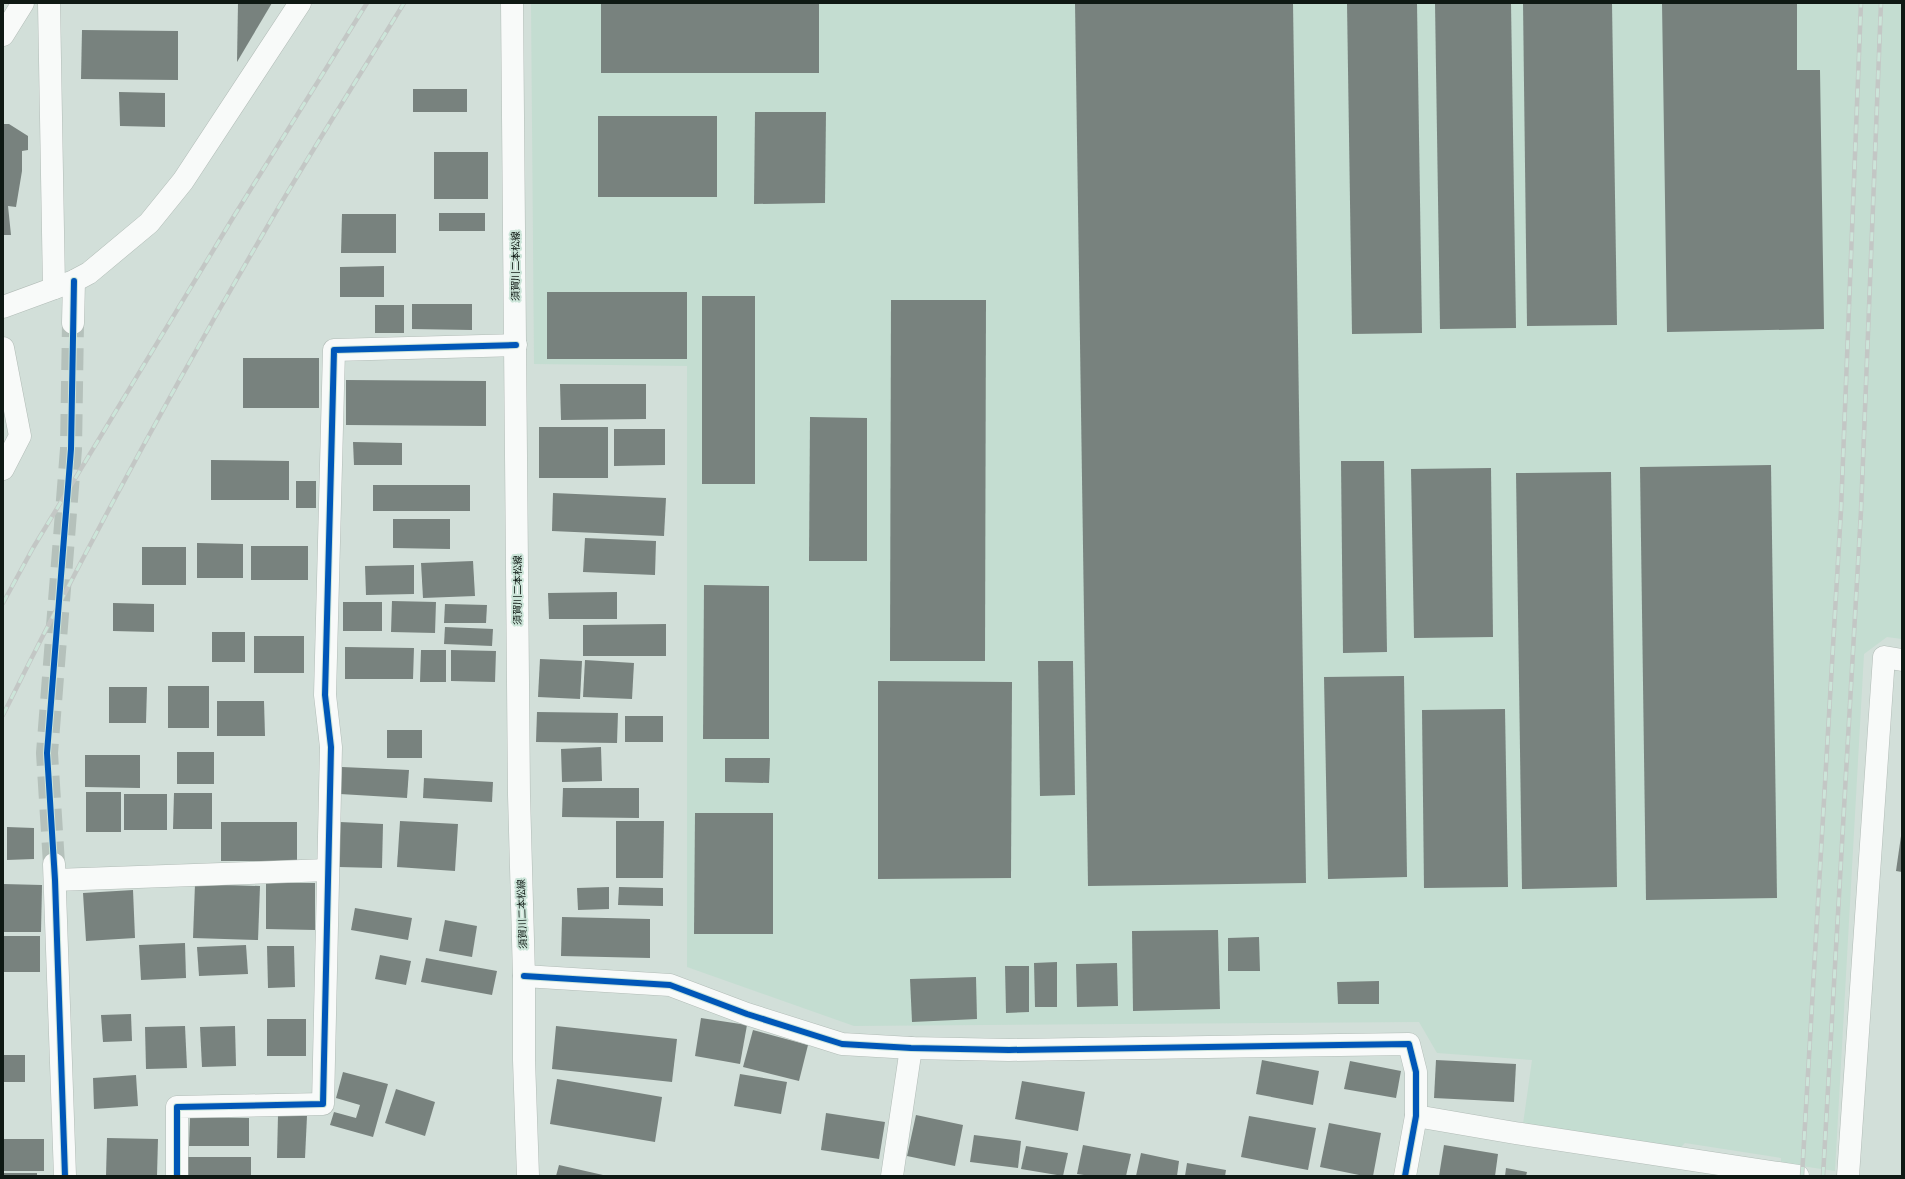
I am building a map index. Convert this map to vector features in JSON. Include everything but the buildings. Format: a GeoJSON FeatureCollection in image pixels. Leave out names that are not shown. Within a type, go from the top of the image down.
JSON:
{"type":"FeatureCollection","features":[{"type":"Feature","properties":{"kind":"street"},"geometry":{"type":"LineString","coordinates":[[3,35],[23,3]]}},
{"type":"Feature","properties":{"kind":"street"},"geometry":{"type":"LineString","coordinates":[[49,3],[64,285],[73,323]]}},
{"type":"Feature","properties":{"kind":"street"},"geometry":{"type":"LineString","coordinates":[[3,307],[64,285],[100,264],[149,223],[183,181],[300,3]]}},
{"type":"Feature","properties":{"kind":"street","name":"須賀川二本松線"},"geometry":{"type":"LineString","coordinates":[[512,3],[519,795],[524,976],[524,1060],[528,1176]]}},
{"type":"Feature","properties":{"kind":"street"},"geometry":{"type":"LineString","coordinates":[[177,1176],[177,1107],[323,1104],[331,747],[325,695],[334,350],[516,345]]}},
{"type":"Feature","properties":{"kind":"street"},"geometry":{"type":"LineString","coordinates":[[3,348],[20,436],[3,469]]}},
{"type":"Feature","properties":{"kind":"street"},"geometry":{"type":"LineString","coordinates":[[1848,1176],[1884,657],[1902,660]]}},
{"type":"Feature","properties":{"kind":"street"},"geometry":{"type":"LineString","coordinates":[[65,1176],[54,872],[328,870]]}},
{"type":"Feature","properties":{"kind":"street"},"geometry":{"type":"LineString","coordinates":[[524,976],[670,985],[746,1014],[842,1044],[912,1048],[1009,1050],[1409,1044],[1416,1072],[1416,1116],[1405,1176]]}},
{"type":"Feature","properties":{"kind":"street"},"geometry":{"type":"LineString","coordinates":[[892,1176],[912,1048]]}},
{"type":"Feature","properties":{"kind":"street"},"geometry":{"type":"LineString","coordinates":[[1416,1116],[1763,1173],[1798,1176]]}},
{"type":"Feature","properties":{"kind":"shaded area"},"geometry":{"type":"Polygon","coordinates":[[[531,3],[1902,3],[1902,639],[1887,637],[1864,654],[1835,1171],[1781,1163],[1781,1158],[1685,1143],[1680,1148],[1523,1124],[1532,1060],[1437,1053],[1419,1022],[854,1026],[687,967],[687,366],[534,364],[531,3]]]}},
{"type":"Feature","properties":{"kind":"tunnel"},"geometry":{"type":"LineString","coordinates":[[54,864],[47,753],[71,449],[73,323]]}},
{"type":"Feature","properties":{"kind":"railway"},"geometry":{"type":"LineString","coordinates":[[3,603],[33,548],[234,216],[367,3]]}},
{"type":"Feature","properties":{"kind":"railway"},"geometry":{"type":"LineString","coordinates":[[3,715],[65,593],[195,352],[280,205],[404,3]]}},
{"type":"Feature","properties":{"kind":"railway"},"geometry":{"type":"LineString","coordinates":[[1802,1176],[1841,510],[1861,3]]}},
{"type":"Feature","properties":{"kind":"railway"},"geometry":{"type":"LineString","coordinates":[[1823,1176],[1861,511],[1881,3]]}},
{"type":"Feature","properties":{"kind":"cycle path"},"geometry":{"type":"LineString","coordinates":[[65,1176],[55,880],[47,753],[71,449],[74,281]]}},
{"type":"Feature","properties":{"kind":"cycle path"},"geometry":{"type":"LineString","coordinates":[[177,1176],[177,1107],[323,1104],[331,747],[325,695],[334,350],[516,345]]}},
{"type":"Feature","properties":{"kind":"cycle path"},"geometry":{"type":"LineString","coordinates":[[524,976],[670,985],[747,1014],[842,1044],[911,1048],[1009,1050],[1409,1044],[1416,1072],[1416,1116],[1405,1176]]}}]}
